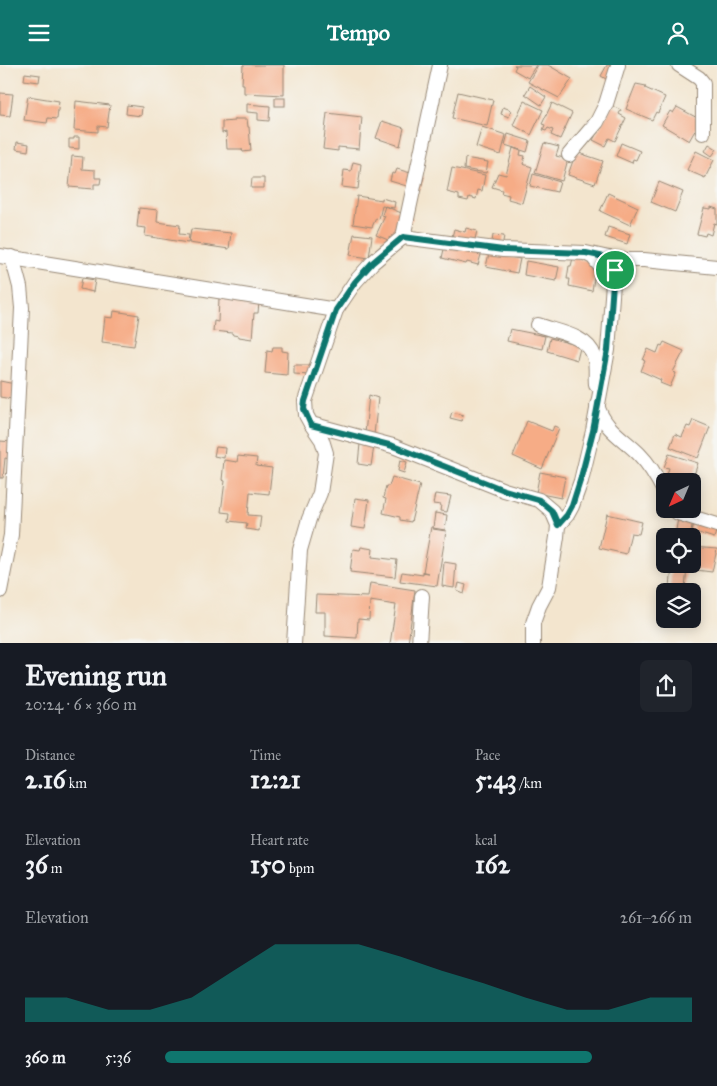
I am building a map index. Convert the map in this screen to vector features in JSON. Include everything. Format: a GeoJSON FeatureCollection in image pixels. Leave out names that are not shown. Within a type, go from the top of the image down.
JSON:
{"type":"FeatureCollection","features":[{"type":"Feature","properties":{"kind":"street"},"geometry":{"type":"LineString","coordinates":[[294,643],[300,550],[309,519],[320,493],[326,453],[322,440],[311,425],[304,409],[305,401],[336,310],[355,282],[372,263],[403,237],[440,65]]}},
{"type":"Feature","properties":{"kind":"street"},"geometry":{"type":"LineString","coordinates":[[569,155],[597,122],[618,65]]}},
{"type":"Feature","properties":{"kind":"street"},"geometry":{"type":"LineString","coordinates":[[679,65],[699,78],[703,83],[703,133]]}},
{"type":"Feature","properties":{"kind":"street"},"geometry":{"type":"LineString","coordinates":[[403,237],[503,250],[586,253],[618,260],[644,260],[717,267]]}},
{"type":"Feature","properties":{"kind":"street"},"geometry":{"type":"LineString","coordinates":[[586,253],[593,257],[613,283]]}},
{"type":"Feature","properties":{"kind":"street"},"geometry":{"type":"LineString","coordinates":[[6,256],[336,310]]}},
{"type":"Feature","properties":{"kind":"street"},"geometry":{"type":"LineString","coordinates":[[0,591],[22,308],[20,287],[6,256]]}},
{"type":"Feature","properties":{"kind":"street"},"geometry":{"type":"LineString","coordinates":[[558,525],[572,506],[598,408],[608,350],[613,283],[618,260]]}},
{"type":"Feature","properties":{"kind":"street"},"geometry":{"type":"LineString","coordinates":[[538,325],[586,344],[595,363],[598,408],[609,429],[640,455],[652,468],[656,476]]}},
{"type":"Feature","properties":{"kind":"street"},"geometry":{"type":"LineString","coordinates":[[311,425],[393,446],[504,490],[539,500],[552,511],[558,525],[551,580],[533,623],[533,643]]}},
{"type":"Feature","properties":{"kind":"street"},"geometry":{"type":"LineString","coordinates":[[694,518],[717,525]]}},
{"type":"Feature","properties":{"kind":"street"},"geometry":{"type":"LineString","coordinates":[[419,643],[422,596]]}},
{"type":"Feature","properties":{"kind":"building"},"geometry":{"type":"Polygon","coordinates":[[[243,65],[284,65],[284,95],[244,93],[244,84],[242,84],[243,65]]]}},
{"type":"Feature","properties":{"kind":"building"},"geometry":{"type":"Polygon","coordinates":[[[514,65],[536,65],[528,78],[514,70],[516,66],[514,65]]]}},
{"type":"Feature","properties":{"kind":"building"},"geometry":{"type":"Polygon","coordinates":[[[538,65],[548,65],[572,79],[559,98],[528,82],[538,65]]]}},
{"type":"Feature","properties":{"kind":"building"},"geometry":{"type":"Polygon","coordinates":[[[607,65],[623,65],[613,83],[601,76],[607,65]]]}},
{"type":"Feature","properties":{"kind":"building"},"geometry":{"type":"Polygon","coordinates":[[[25,73],[40,75],[39,82],[24,80],[25,73]]]}},
{"type":"Feature","properties":{"kind":"building"},"geometry":{"type":"Polygon","coordinates":[[[636,84],[646,86],[645,88],[665,97],[658,113],[656,112],[652,120],[626,109],[636,84]]]}},
{"type":"Feature","properties":{"kind":"building"},"geometry":{"type":"Polygon","coordinates":[[[530,86],[546,97],[541,105],[525,94],[530,86]]]}},
{"type":"Feature","properties":{"kind":"building"},"geometry":{"type":"Polygon","coordinates":[[[458,92],[493,100],[487,126],[452,118],[458,92]]]}},
{"type":"Feature","properties":{"kind":"building"},"geometry":{"type":"Polygon","coordinates":[[[0,93],[13,94],[10,116],[0,115],[0,93]]]}},
{"type":"Feature","properties":{"kind":"building"},"geometry":{"type":"Polygon","coordinates":[[[28,96],[59,101],[57,119],[48,118],[47,123],[24,120],[28,96]]]}},
{"type":"Feature","properties":{"kind":"building"},"geometry":{"type":"Polygon","coordinates":[[[275,98],[285,98],[285,106],[275,106],[275,98]]]}},
{"type":"Feature","properties":{"kind":"building"},"geometry":{"type":"Polygon","coordinates":[[[76,101],[110,105],[107,127],[98,126],[98,132],[74,130],[76,101]]]}},
{"type":"Feature","properties":{"kind":"building"},"geometry":{"type":"Polygon","coordinates":[[[524,101],[543,110],[531,135],[513,125],[524,101]]]}},
{"type":"Feature","properties":{"kind":"building"},"geometry":{"type":"Polygon","coordinates":[[[552,103],[572,113],[560,139],[551,135],[553,130],[548,128],[546,131],[543,130],[545,125],[542,124],[552,103]]]}},
{"type":"Feature","properties":{"kind":"building"},"geometry":{"type":"Polygon","coordinates":[[[247,104],[270,106],[269,121],[258,120],[258,113],[247,112],[247,104]]]}},
{"type":"Feature","properties":{"kind":"building"},"geometry":{"type":"Polygon","coordinates":[[[127,105],[142,107],[141,116],[126,114],[127,105]]]}},
{"type":"Feature","properties":{"kind":"building"},"geometry":{"type":"Polygon","coordinates":[[[612,106],[621,110],[619,114],[626,118],[615,141],[609,138],[605,146],[593,140],[612,106]]]}},
{"type":"Feature","properties":{"kind":"building"},"geometry":{"type":"Polygon","coordinates":[[[503,107],[511,110],[509,117],[501,114],[503,107]]]}},
{"type":"Feature","properties":{"kind":"building"},"geometry":{"type":"Polygon","coordinates":[[[677,107],[701,120],[689,141],[662,125],[670,111],[673,113],[677,107]]]}},
{"type":"Feature","properties":{"kind":"building"},"geometry":{"type":"Polygon","coordinates":[[[327,113],[362,117],[359,149],[338,147],[338,151],[323,149],[327,113]]]}},
{"type":"Feature","properties":{"kind":"building"},"geometry":{"type":"Polygon","coordinates":[[[235,119],[247,119],[251,151],[243,152],[242,149],[227,149],[226,132],[222,133],[222,122],[235,121],[235,119]]]}},
{"type":"Feature","properties":{"kind":"building"},"geometry":{"type":"Polygon","coordinates":[[[382,121],[404,128],[400,146],[376,138],[382,121]]]}},
{"type":"Feature","properties":{"kind":"building"},"geometry":{"type":"Polygon","coordinates":[[[482,127],[506,135],[501,155],[476,147],[482,127]]]}},
{"type":"Feature","properties":{"kind":"building"},"geometry":{"type":"Polygon","coordinates":[[[508,134],[530,141],[527,152],[505,145],[508,134]]]}},
{"type":"Feature","properties":{"kind":"building"},"geometry":{"type":"Polygon","coordinates":[[[74,137],[79,137],[79,149],[69,148],[69,139],[74,139],[74,137]]]}},
{"type":"Feature","properties":{"kind":"building"},"geometry":{"type":"Polygon","coordinates":[[[17,142],[29,144],[28,151],[16,149],[17,142]]]}},
{"type":"Feature","properties":{"kind":"building"},"geometry":{"type":"Polygon","coordinates":[[[544,143],[559,147],[556,156],[568,159],[562,181],[535,173],[544,143]]]}},
{"type":"Feature","properties":{"kind":"building"},"geometry":{"type":"Polygon","coordinates":[[[621,143],[640,151],[636,160],[633,159],[632,163],[616,156],[621,143]]]}},
{"type":"Feature","properties":{"kind":"building"},"geometry":{"type":"Polygon","coordinates":[[[709,144],[717,149],[712,156],[705,151],[709,144]]]}},
{"type":"Feature","properties":{"kind":"building"},"geometry":{"type":"Polygon","coordinates":[[[513,148],[521,151],[520,155],[525,156],[523,164],[532,167],[522,203],[508,199],[509,195],[501,193],[502,190],[492,187],[498,173],[506,175],[513,148]]]}},
{"type":"Feature","properties":{"kind":"building"},"geometry":{"type":"Polygon","coordinates":[[[696,151],[714,160],[705,178],[687,170],[696,151]]]}},
{"type":"Feature","properties":{"kind":"building"},"geometry":{"type":"Polygon","coordinates":[[[576,152],[603,161],[595,184],[568,175],[576,152]]]}},
{"type":"Feature","properties":{"kind":"building"},"geometry":{"type":"Polygon","coordinates":[[[72,156],[83,157],[82,169],[95,170],[95,178],[101,178],[100,184],[94,184],[94,189],[69,187],[72,156]]]}},
{"type":"Feature","properties":{"kind":"building"},"geometry":{"type":"Polygon","coordinates":[[[465,158],[488,162],[486,173],[464,169],[465,158]]]}},
{"type":"Feature","properties":{"kind":"building"},"geometry":{"type":"Polygon","coordinates":[[[353,162],[361,164],[358,189],[342,187],[344,170],[351,171],[353,162]]]}},
{"type":"Feature","properties":{"kind":"building"},"geometry":{"type":"Polygon","coordinates":[[[452,168],[485,175],[482,191],[478,190],[476,199],[469,197],[468,201],[459,199],[459,195],[447,192],[452,168]]]}},
{"type":"Feature","properties":{"kind":"building"},"geometry":{"type":"Polygon","coordinates":[[[397,169],[424,177],[420,190],[390,181],[392,173],[395,174],[397,169]]]}},
{"type":"Feature","properties":{"kind":"building"},"geometry":{"type":"Polygon","coordinates":[[[533,174],[560,182],[557,192],[530,186],[533,174]]]}},
{"type":"Feature","properties":{"kind":"building"},"geometry":{"type":"Polygon","coordinates":[[[252,178],[264,178],[264,188],[251,188],[252,178]]]}},
{"type":"Feature","properties":{"kind":"building"},"geometry":{"type":"Polygon","coordinates":[[[659,182],[683,192],[675,212],[651,202],[659,182]]]}},
{"type":"Feature","properties":{"kind":"building"},"geometry":{"type":"Polygon","coordinates":[[[608,193],[638,207],[630,225],[600,211],[608,193]]]}},
{"type":"Feature","properties":{"kind":"building"},"geometry":{"type":"Polygon","coordinates":[[[357,196],[382,200],[382,198],[395,202],[394,208],[382,206],[379,219],[376,218],[372,227],[353,224],[357,196]]]}},
{"type":"Feature","properties":{"kind":"building"},"geometry":{"type":"Polygon","coordinates":[[[385,206],[413,218],[393,242],[376,235],[385,216],[382,215],[385,206]]]}},
{"type":"Feature","properties":{"kind":"building"},"geometry":{"type":"Polygon","coordinates":[[[711,207],[717,209],[717,224],[714,223],[711,235],[706,233],[705,236],[697,234],[704,208],[711,209],[711,207]]]}},
{"type":"Feature","properties":{"kind":"building"},"geometry":{"type":"Polygon","coordinates":[[[139,208],[158,210],[157,222],[180,225],[179,234],[189,235],[188,243],[145,236],[146,228],[137,227],[139,208]]]}},
{"type":"Feature","properties":{"kind":"building"},"geometry":{"type":"Polygon","coordinates":[[[608,227],[630,234],[627,244],[605,237],[608,227]]]}},
{"type":"Feature","properties":{"kind":"building"},"geometry":{"type":"Polygon","coordinates":[[[466,228],[477,231],[474,243],[483,248],[478,265],[442,258],[447,236],[452,237],[454,229],[465,232],[466,228]]]}},
{"type":"Feature","properties":{"kind":"building"},"geometry":{"type":"Polygon","coordinates":[[[191,229],[231,233],[229,249],[189,243],[191,229]]]}},
{"type":"Feature","properties":{"kind":"building"},"geometry":{"type":"Polygon","coordinates":[[[354,234],[372,236],[369,258],[350,255],[354,234]]]}},
{"type":"Feature","properties":{"kind":"building"},"geometry":{"type":"Polygon","coordinates":[[[493,235],[504,236],[502,247],[491,249],[493,235]]]}},
{"type":"Feature","properties":{"kind":"building"},"geometry":{"type":"Polygon","coordinates":[[[489,253],[509,255],[509,257],[520,259],[517,273],[486,267],[489,253]]]}},
{"type":"Feature","properties":{"kind":"building"},"geometry":{"type":"Polygon","coordinates":[[[573,258],[593,262],[596,266],[592,291],[569,286],[570,279],[567,279],[569,266],[571,266],[573,258]]]}},
{"type":"Feature","properties":{"kind":"building"},"geometry":{"type":"Polygon","coordinates":[[[526,261],[559,267],[556,281],[524,275],[526,261]]]}},
{"type":"Feature","properties":{"kind":"building"},"geometry":{"type":"Polygon","coordinates":[[[82,278],[95,280],[93,292],[80,289],[82,278]]]}},
{"type":"Feature","properties":{"kind":"building"},"geometry":{"type":"Polygon","coordinates":[[[219,298],[259,302],[258,313],[254,313],[252,339],[239,337],[232,333],[213,331],[214,321],[218,322],[219,298]]]}},
{"type":"Feature","properties":{"kind":"building"},"geometry":{"type":"Polygon","coordinates":[[[114,311],[139,315],[134,346],[102,342],[105,317],[113,318],[114,311]]]}},
{"type":"Feature","properties":{"kind":"building"},"geometry":{"type":"Polygon","coordinates":[[[510,329],[545,336],[542,349],[507,341],[510,329]]]}},
{"type":"Feature","properties":{"kind":"building"},"geometry":{"type":"Polygon","coordinates":[[[550,338],[576,345],[581,344],[577,360],[547,351],[550,338]]]}},
{"type":"Feature","properties":{"kind":"building"},"geometry":{"type":"Polygon","coordinates":[[[664,342],[684,351],[673,372],[676,373],[670,387],[660,383],[661,380],[641,371],[648,349],[657,353],[660,345],[662,346],[664,342]]]}},
{"type":"Feature","properties":{"kind":"building"},"geometry":{"type":"Polygon","coordinates":[[[273,347],[282,347],[282,351],[288,352],[287,375],[265,373],[267,350],[272,351],[273,347]]]}},
{"type":"Feature","properties":{"kind":"building"},"geometry":{"type":"Polygon","coordinates":[[[294,365],[311,365],[311,375],[294,374],[294,365]]]}},
{"type":"Feature","properties":{"kind":"building"},"geometry":{"type":"Polygon","coordinates":[[[0,381],[15,384],[12,399],[0,397],[0,381]]]}},
{"type":"Feature","properties":{"kind":"building"},"geometry":{"type":"Polygon","coordinates":[[[369,395],[378,398],[373,444],[364,443],[369,395]]]}},
{"type":"Feature","properties":{"kind":"building"},"geometry":{"type":"Polygon","coordinates":[[[452,412],[463,415],[462,421],[450,418],[452,412]]]}},
{"type":"Feature","properties":{"kind":"building"},"geometry":{"type":"Polygon","coordinates":[[[693,420],[710,427],[698,458],[670,447],[675,434],[682,437],[687,426],[690,427],[693,420]]]}},
{"type":"Feature","properties":{"kind":"building"},"geometry":{"type":"Polygon","coordinates":[[[527,421],[552,431],[554,426],[559,428],[542,469],[513,456],[527,421]]]}},
{"type":"Feature","properties":{"kind":"building"},"geometry":{"type":"Polygon","coordinates":[[[0,441],[12,442],[10,459],[5,458],[3,478],[0,478],[0,441]]]}},
{"type":"Feature","properties":{"kind":"building"},"geometry":{"type":"Polygon","coordinates":[[[360,444],[374,446],[371,466],[358,464],[360,444]]]}},
{"type":"Feature","properties":{"kind":"building"},"geometry":{"type":"Polygon","coordinates":[[[216,447],[225,448],[224,458],[214,456],[216,447]]]}},
{"type":"Feature","properties":{"kind":"building"},"geometry":{"type":"Polygon","coordinates":[[[669,454],[698,463],[695,473],[667,473],[669,468],[664,467],[669,454]]]}},
{"type":"Feature","properties":{"kind":"building"},"geometry":{"type":"Polygon","coordinates":[[[238,456],[257,458],[256,466],[272,468],[269,494],[250,492],[248,515],[261,516],[259,531],[246,529],[247,523],[229,521],[230,513],[221,512],[225,481],[222,480],[224,460],[237,462],[238,456]]]}},
{"type":"Feature","properties":{"kind":"building"},"geometry":{"type":"Polygon","coordinates":[[[400,460],[407,462],[404,473],[398,471],[400,460]]]}},
{"type":"Feature","properties":{"kind":"building"},"geometry":{"type":"Polygon","coordinates":[[[540,472],[565,477],[561,498],[536,493],[540,472]]]}},
{"type":"Feature","properties":{"kind":"building"},"geometry":{"type":"Polygon","coordinates":[[[392,477],[420,485],[411,522],[383,513],[386,499],[383,498],[386,486],[389,486],[392,477]]]}},
{"type":"Feature","properties":{"kind":"building"},"geometry":{"type":"Polygon","coordinates":[[[435,494],[451,496],[447,512],[440,511],[441,505],[433,504],[435,494]]]}},
{"type":"Feature","properties":{"kind":"building"},"geometry":{"type":"Polygon","coordinates":[[[355,498],[369,500],[365,529],[351,527],[355,498]]]}},
{"type":"Feature","properties":{"kind":"building"},"geometry":{"type":"Polygon","coordinates":[[[435,513],[447,515],[445,530],[433,528],[435,513]]]}},
{"type":"Feature","properties":{"kind":"building"},"geometry":{"type":"Polygon","coordinates":[[[607,514],[642,522],[639,534],[631,533],[626,554],[599,548],[607,514]]]}},
{"type":"Feature","properties":{"kind":"building"},"geometry":{"type":"Polygon","coordinates":[[[678,518],[693,521],[692,528],[676,528],[678,518]]]}},
{"type":"Feature","properties":{"kind":"building"},"geometry":{"type":"Polygon","coordinates":[[[695,520],[717,529],[714,538],[701,534],[701,528],[693,528],[695,520]]]}},
{"type":"Feature","properties":{"kind":"building"},"geometry":{"type":"Polygon","coordinates":[[[431,527],[446,531],[437,586],[400,581],[402,572],[423,575],[431,527]]]}},
{"type":"Feature","properties":{"kind":"building"},"geometry":{"type":"Polygon","coordinates":[[[361,547],[373,549],[372,557],[397,560],[395,577],[350,572],[353,549],[360,550],[361,547]]]}},
{"type":"Feature","properties":{"kind":"building"},"geometry":{"type":"Polygon","coordinates":[[[701,548],[717,549],[712,572],[701,571],[701,548]]]}},
{"type":"Feature","properties":{"kind":"building"},"geometry":{"type":"Polygon","coordinates":[[[444,562],[456,564],[454,588],[442,586],[444,562]]]}},
{"type":"Feature","properties":{"kind":"building"},"geometry":{"type":"Polygon","coordinates":[[[671,573],[686,573],[686,583],[670,583],[671,573]]]}},
{"type":"Feature","properties":{"kind":"building"},"geometry":{"type":"Polygon","coordinates":[[[370,583],[415,590],[408,643],[390,643],[396,605],[370,601],[369,620],[358,619],[357,638],[325,636],[325,612],[315,612],[316,595],[368,597],[370,583]]]}},
{"type":"Feature","properties":{"kind":"building"},"geometry":{"type":"Polygon","coordinates":[[[459,583],[466,585],[464,594],[457,591],[459,583]]]}},
{"type":"Feature","properties":{"kind":"route"},"geometry":{"type":"LineString","coordinates":[[403,237],[503,250],[586,253],[618,260],[615,270],[608,350],[593,431],[572,506],[558,525],[552,511],[539,500],[504,490],[393,446],[311,425],[306,415],[304,409],[305,401],[336,310],[355,282],[372,263],[403,237]]}}]}
